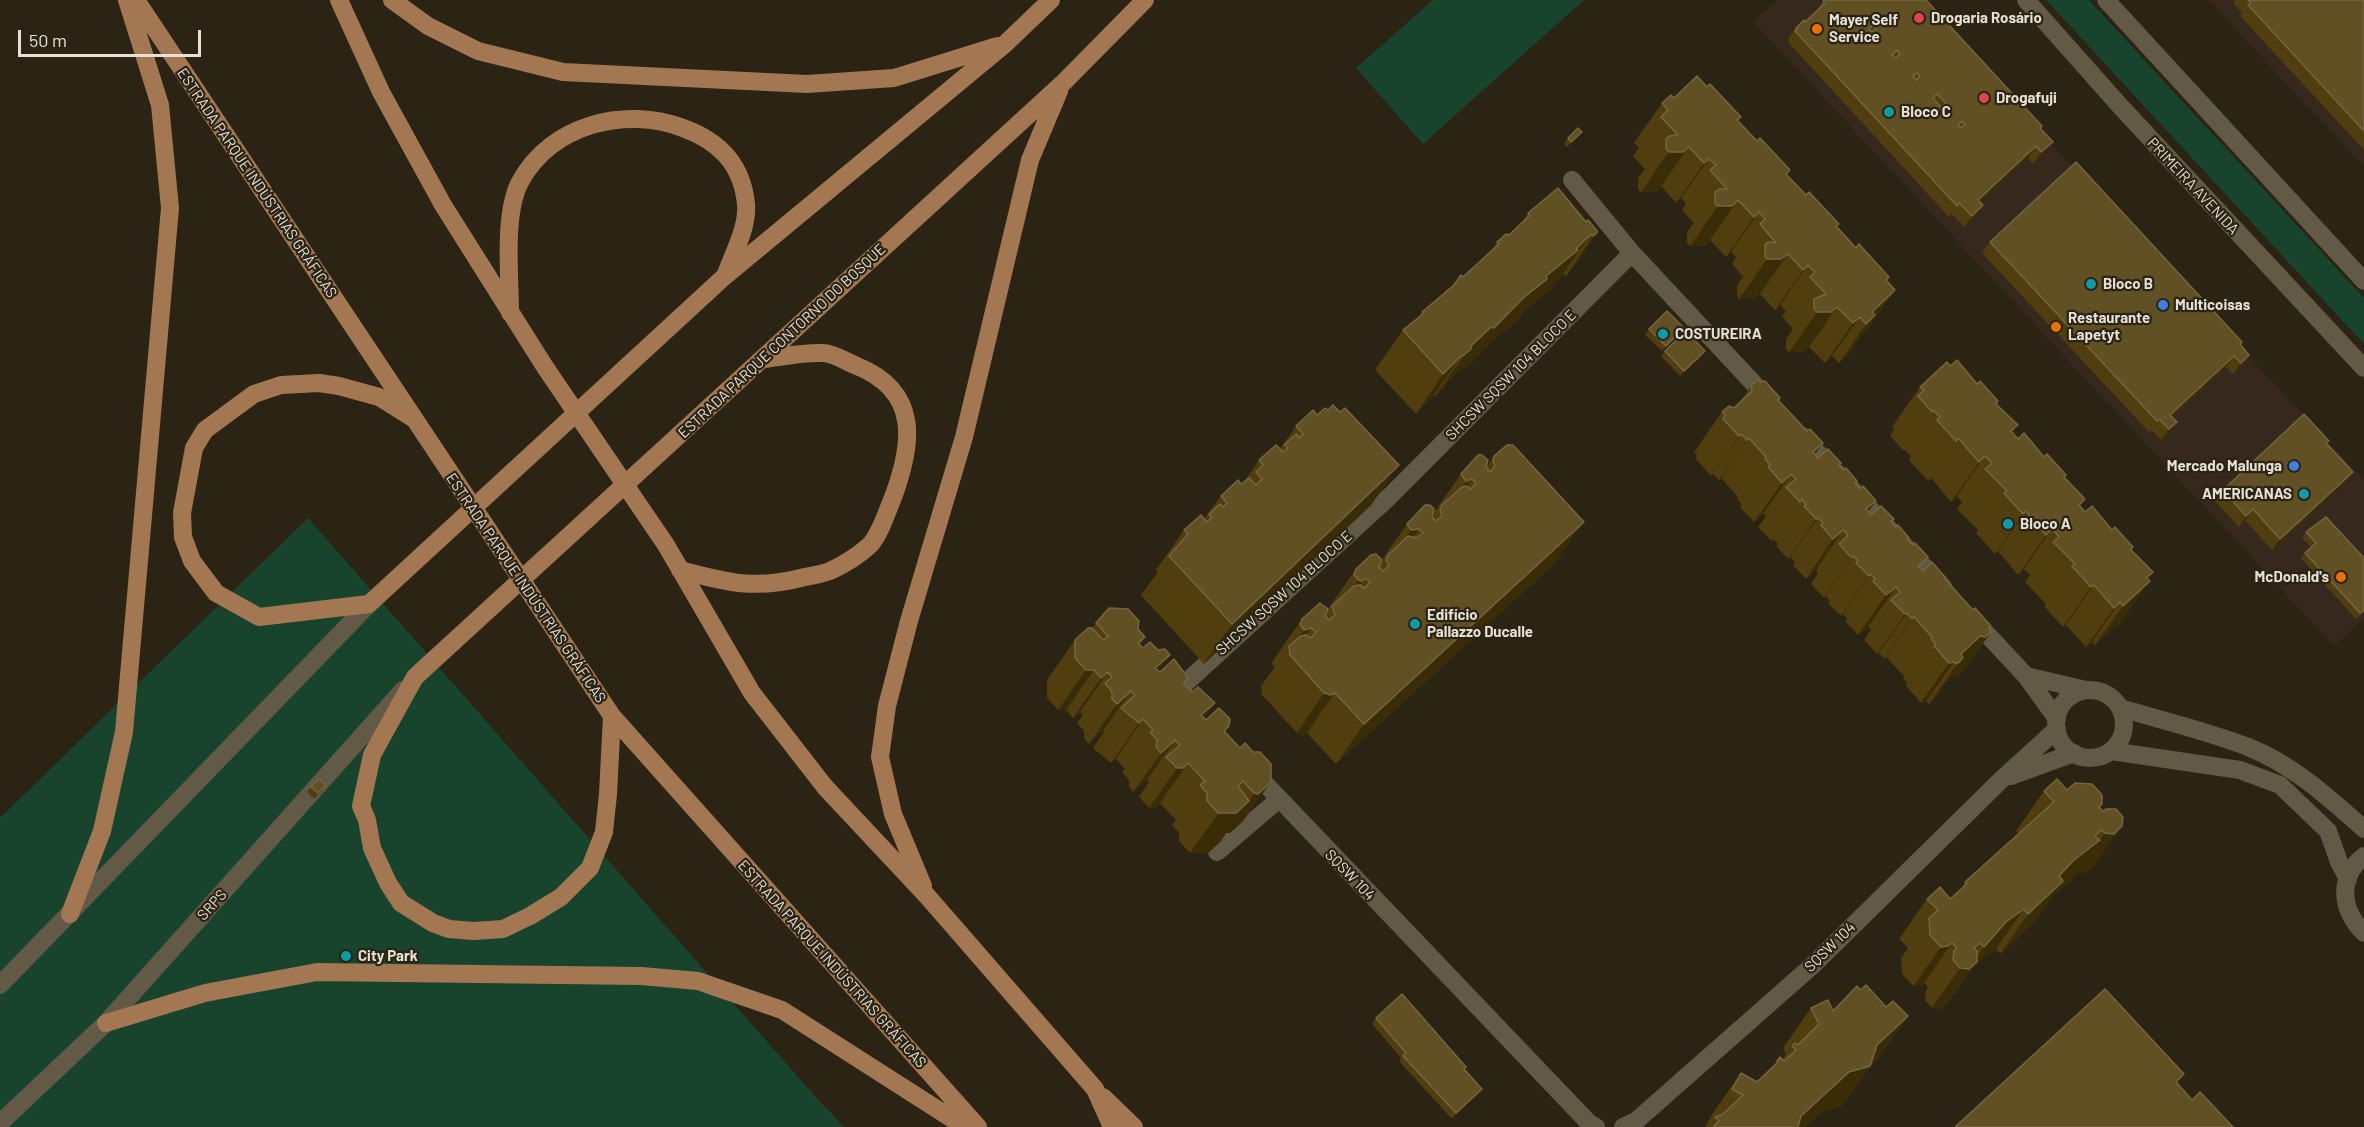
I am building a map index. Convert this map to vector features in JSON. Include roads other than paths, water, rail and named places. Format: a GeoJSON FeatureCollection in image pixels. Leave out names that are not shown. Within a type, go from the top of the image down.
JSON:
{"type":"FeatureCollection","features":[{"type":"Feature","properties":{"kind":"main road"},"geometry":{"type":"LineString","coordinates":[[70,914],[102,831],[123,732],[170,208],[160,105],[127,0]]}},
{"type":"Feature","properties":{"kind":"main road","name":"ESTRADA PARQUE INDÚSTRIAS GRÁFICAS"},"geometry":{"type":"LineString","coordinates":[[136,0],[612,716],[978,1127]]}},
{"type":"Feature","properties":{"kind":"main road"},"geometry":{"type":"LineString","coordinates":[[339,0],[381,92],[437,194],[545,367],[666,545],[752,693],[825,787],[928,897],[1095,1089],[1134,1127]]}},
{"type":"Feature","properties":{"kind":"main road"},"geometry":{"type":"LineString","coordinates":[[392,0],[428,26],[478,51],[563,72],[807,84],[894,78],[1005,44]]}},
{"type":"Feature","properties":{"kind":"main road"},"geometry":{"type":"LineString","coordinates":[[414,420],[378,397],[339,386],[319,384],[281,386],[254,394],[205,430],[194,448],[183,503],[183,537],[192,561],[216,592],[259,617],[369,604],[725,276],[1005,44],[1051,0]]}},
{"type":"Feature","properties":{"kind":"main road","name":"ESTRADA PARQUE CONTORNO DO BOSQUE"},"geometry":{"type":"LineString","coordinates":[[612,716],[604,832],[590,868],[561,897],[530,916],[503,928],[474,931],[450,929],[433,923],[401,903],[388,883],[372,848],[367,820],[361,806],[372,755],[415,677],[1062,84],[1145,0]]}},
{"type":"Feature","properties":{"kind":"main road"},"geometry":{"type":"LineString","coordinates":[[928,897],[893,814],[880,757],[888,706],[909,621],[964,437],[1030,160],[1062,84]]}},
{"type":"Feature","properties":{"kind":"main road"},"geometry":{"type":"LineString","coordinates":[[510,313],[510,214],[520,182],[539,157],[562,137],[589,126],[623,118],[653,119],[702,134],[721,147],[735,166],[743,187],[746,206],[742,231],[725,276]]}},
{"type":"Feature","properties":{"kind":"main road"},"geometry":{"type":"LineString","coordinates":[[680,570],[731,583],[759,585],[789,582],[830,571],[852,559],[871,544],[902,474],[907,453],[908,432],[904,410],[889,384],[870,371],[824,353],[763,359]]}},
{"type":"Feature","properties":{"kind":"main road"},"geometry":{"type":"LineString","coordinates":[[106,1023],[205,993],[317,972],[641,976],[698,981],[782,1010],[965,1127]]}},
{"type":"Feature","properties":{"kind":"main road"},"geometry":{"type":"LineString","coordinates":[[1095,1089],[1112,1127]]}},
{"type":"Feature","properties":{"kind":"street","name":"PRIMEIRA AVENIDA"},"geometry":{"type":"LineString","coordinates":[[2026,0],[2121,107],[2364,368]]}},
{"type":"Feature","properties":{"kind":"street"},"geometry":{"type":"LineString","coordinates":[[2106,0],[2364,281]]}},
{"type":"Feature","properties":{"kind":"street"},"geometry":{"type":"LineString","coordinates":[[1572,180],[1632,253],[2026,676],[2057,724],[2066,747],[2074,753],[2092,758],[2110,751],[2285,777],[2327,796],[2364,829]]}},
{"type":"Feature","properties":{"kind":"street","name":"SHCSW SQSW 104 BLOCO E"},"geometry":{"type":"LineString","coordinates":[[1179,689],[1389,497],[1632,253]]}},
{"type":"Feature","properties":{"kind":"street"},"geometry":{"type":"LineString","coordinates":[[0,985],[369,604]]}},
{"type":"Feature","properties":{"kind":"street"},"geometry":{"type":"LineString","coordinates":[[1163,673],[1194,706]]}},
{"type":"Feature","properties":{"kind":"street"},"geometry":{"type":"LineString","coordinates":[[2026,676],[2106,693],[2121,708],[2124,717],[2122,736],[2110,751]]}},
{"type":"Feature","properties":{"kind":"street","name":"SRPS"},"geometry":{"type":"LineString","coordinates":[[0,1123],[106,1023],[415,677]]}},
{"type":"Feature","properties":{"kind":"street"},"geometry":{"type":"LineString","coordinates":[[2057,724],[2059,711],[2070,697],[2086,690]]}},
{"type":"Feature","properties":{"kind":"street"},"geometry":{"type":"LineString","coordinates":[[2121,708],[2249,747],[2285,777],[2328,831],[2348,879]]}},
{"type":"Feature","properties":{"kind":"street","name":"SQSW 104"},"geometry":{"type":"LineString","coordinates":[[1623,1127],[1636,1121],[1813,965],[2057,724]]}},
{"type":"Feature","properties":{"kind":"street","name":"SQSW 104"},"geometry":{"type":"LineString","coordinates":[[2001,780],[2074,753]]}},
{"type":"Feature","properties":{"kind":"street","name":"SQSW 104"},"geometry":{"type":"LineString","coordinates":[[1240,757],[1278,800],[1588,1123],[1596,1127]]}},
{"type":"Feature","properties":{"kind":"street"},"geometry":{"type":"LineString","coordinates":[[1217,852],[1278,800]]}},
{"type":"Feature","properties":{"kind":"street"},"geometry":{"type":"LineString","coordinates":[[2364,856],[2353,867],[2345,894],[2347,909],[2354,923],[2364,933]]}},
{"type":"Feature","properties":{"kind":"place","name":"Drogaria Rosário"},"geometry":{"type":"Point","coordinates":[1919,18]}},
{"type":"Feature","properties":{"kind":"place","name":"Mayer Self Service"},"geometry":{"type":"Point","coordinates":[1817,29]}},
{"type":"Feature","properties":{"kind":"place","name":"Drogafuji"},"geometry":{"type":"Point","coordinates":[1984,98]}},
{"type":"Feature","properties":{"kind":"place","name":"Bloco C"},"geometry":{"type":"Point","coordinates":[1889,112]}},
{"type":"Feature","properties":{"kind":"place","name":"Bloco B"},"geometry":{"type":"Point","coordinates":[2091,284]}},
{"type":"Feature","properties":{"kind":"place","name":"Multicoisas"},"geometry":{"type":"Point","coordinates":[2163,305]}},
{"type":"Feature","properties":{"kind":"place","name":"Restaurante Lapetyt"},"geometry":{"type":"Point","coordinates":[2056,327]}},
{"type":"Feature","properties":{"kind":"place","name":"COSTUREIRA"},"geometry":{"type":"Point","coordinates":[1663,334]}},
{"type":"Feature","properties":{"kind":"place","name":"Mercado Malunga"},"geometry":{"type":"Point","coordinates":[2294,466]}},
{"type":"Feature","properties":{"kind":"place","name":"AMERICANAS"},"geometry":{"type":"Point","coordinates":[2304,494]}},
{"type":"Feature","properties":{"kind":"place","name":"Bloco A"},"geometry":{"type":"Point","coordinates":[2008,524]}},
{"type":"Feature","properties":{"kind":"place","name":"McDonald's"},"geometry":{"type":"Point","coordinates":[2341,577]}},
{"type":"Feature","properties":{"kind":"place","name":"Edifício Pallazzo Ducalle"},"geometry":{"type":"Point","coordinates":[1415,624]}},
{"type":"Feature","properties":{"kind":"place","name":"City Park"},"geometry":{"type":"Point","coordinates":[346,956]}}]}
